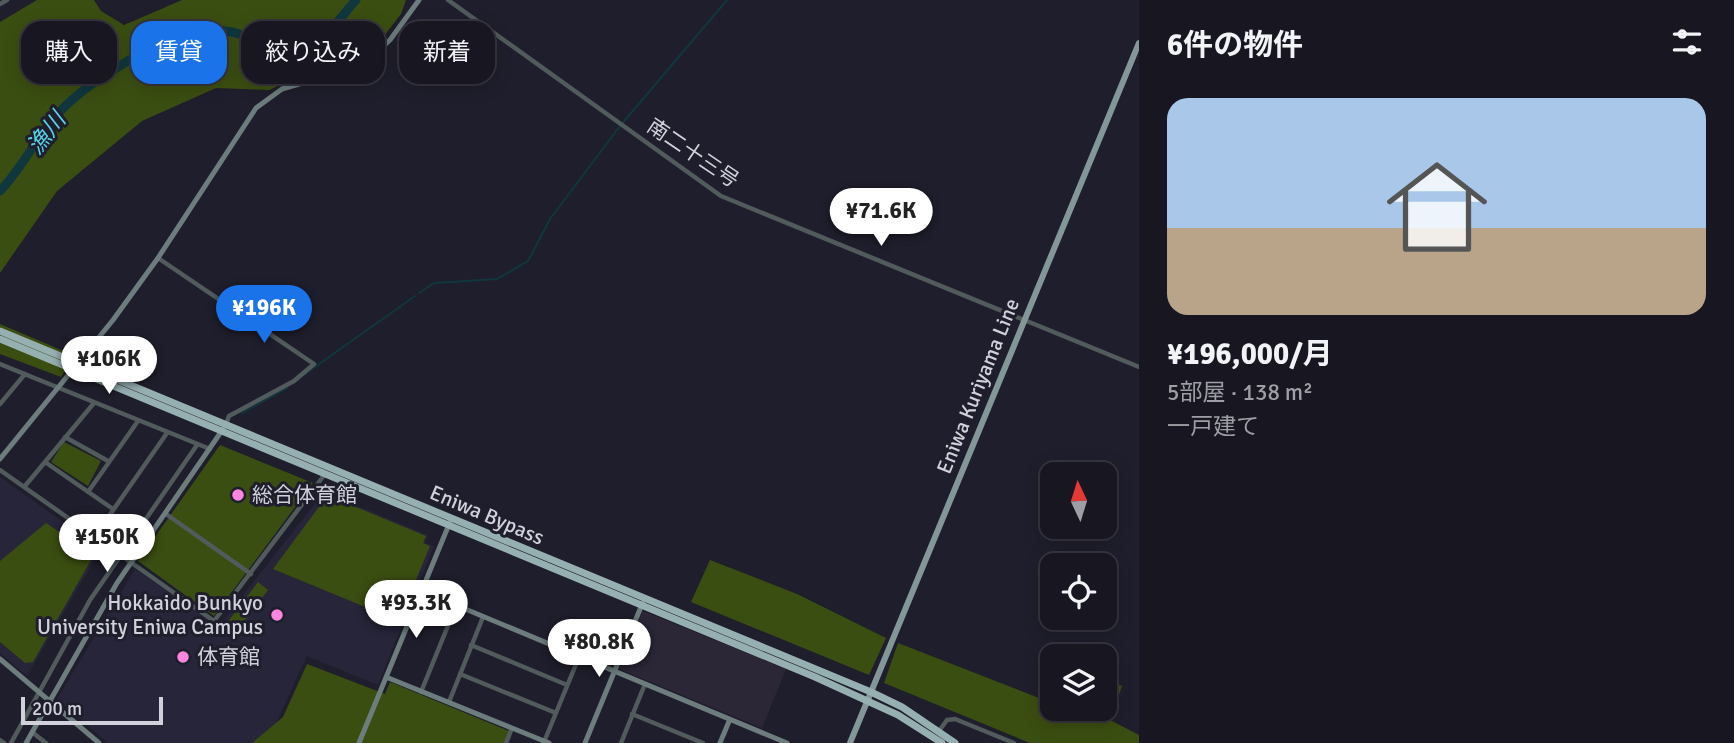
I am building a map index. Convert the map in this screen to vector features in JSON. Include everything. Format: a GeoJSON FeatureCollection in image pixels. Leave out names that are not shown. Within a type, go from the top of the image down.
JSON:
{"type":"FeatureCollection","features":[{"type":"Feature","properties":{"kind":"highway","name":"Eniwa Bypass"},"geometry":{"type":"LineString","coordinates":[[0,331],[75,368]]}},
{"type":"Feature","properties":{"kind":"highway","name":"Eniwa Bypass"},"geometry":{"type":"LineString","coordinates":[[0,339],[869,696],[939,731],[955,743]]}},
{"type":"Feature","properties":{"kind":"highway","name":"Eniwa Bypass"},"geometry":{"type":"LineString","coordinates":[[223,430],[450,523]]}},
{"type":"Feature","properties":{"kind":"highway","name":"Eniwa Bypass"},"geometry":{"type":"LineString","coordinates":[[869,696],[942,743]]}},
{"type":"Feature","properties":{"kind":"main road","name":"Eniwa Kuriyama Line"},"geometry":{"type":"LineString","coordinates":[[850,743],[1139,43]]}},
{"type":"Feature","properties":{"kind":"street"},"geometry":{"type":"LineString","coordinates":[[0,4],[7,0]]}},
{"type":"Feature","properties":{"kind":"street"},"geometry":{"type":"LineString","coordinates":[[0,459],[59,389],[158,258],[260,104],[296,83],[343,71],[369,59],[390,40],[419,0]]}},
{"type":"Feature","properties":{"kind":"street","name":"南二十三号"},"geometry":{"type":"LineString","coordinates":[[448,0],[722,195],[1139,367]]}},
{"type":"Feature","properties":{"kind":"street"},"geometry":{"type":"LineString","coordinates":[[26,743],[117,583],[211,449],[229,416],[294,381],[314,363],[158,258]]}},
{"type":"Feature","properties":{"kind":"street"},"geometry":{"type":"LineString","coordinates":[[0,364],[197,446],[211,449]]}},
{"type":"Feature","properties":{"kind":"street"},"geometry":{"type":"LineString","coordinates":[[0,404],[24,374]]}},
{"type":"Feature","properties":{"kind":"street"},"geometry":{"type":"LineString","coordinates":[[25,486],[94,403]]}},
{"type":"Feature","properties":{"kind":"street"},"geometry":{"type":"LineString","coordinates":[[88,492],[138,421]]}},
{"type":"Feature","properties":{"kind":"street"},"geometry":{"type":"LineString","coordinates":[[95,536],[167,433]]}},
{"type":"Feature","properties":{"kind":"street"},"geometry":{"type":"LineString","coordinates":[[65,437],[108,461]]}},
{"type":"Feature","properties":{"kind":"street"},"geometry":{"type":"LineString","coordinates":[[11,743],[37,691],[120,554],[197,446]]}},
{"type":"Feature","properties":{"kind":"street"},"geometry":{"type":"LineString","coordinates":[[45,462],[113,509]]}},
{"type":"Feature","properties":{"kind":"street"},"geometry":{"type":"LineString","coordinates":[[0,470],[214,621],[325,474]]}},
{"type":"Feature","properties":{"kind":"street"},"geometry":{"type":"LineString","coordinates":[[166,514],[251,573]]}},
{"type":"Feature","properties":{"kind":"street"},"geometry":{"type":"LineString","coordinates":[[359,743],[450,523]]}},
{"type":"Feature","properties":{"kind":"street"},"geometry":{"type":"LineString","coordinates":[[422,592],[787,743]]}},
{"type":"Feature","properties":{"kind":"street"},"geometry":{"type":"LineString","coordinates":[[585,743],[643,602]]}},
{"type":"Feature","properties":{"kind":"street"},"geometry":{"type":"LineString","coordinates":[[421,692],[456,606]]}},
{"type":"Feature","properties":{"kind":"street"},"geometry":{"type":"LineString","coordinates":[[449,702],[483,617]]}},
{"type":"Feature","properties":{"kind":"street"},"geometry":{"type":"LineString","coordinates":[[471,645],[567,685]]}},
{"type":"Feature","properties":{"kind":"street"},"geometry":{"type":"LineString","coordinates":[[386,677],[546,742],[579,657]]}},
{"type":"Feature","properties":{"kind":"street"},"geometry":{"type":"LineString","coordinates":[[0,659],[99,743]]}},
{"type":"Feature","properties":{"kind":"street"},"geometry":{"type":"LineString","coordinates":[[460,674],[556,713]]}},
{"type":"Feature","properties":{"kind":"street"},"geometry":{"type":"LineString","coordinates":[[623,742],[645,684]]}},
{"type":"Feature","properties":{"kind":"street"},"geometry":{"type":"LineString","coordinates":[[632,714],[703,743]]}},
{"type":"Feature","properties":{"kind":"street"},"geometry":{"type":"LineString","coordinates":[[720,743],[730,719]]}},
{"type":"Feature","properties":{"kind":"street"},"geometry":{"type":"LineString","coordinates":[[939,731],[947,720],[956,719],[1014,743]]}},
{"type":"Feature","properties":{"kind":"street"},"geometry":{"type":"LineString","coordinates":[[506,743],[512,728]]}},
{"type":"Feature","properties":{"kind":"street"},"geometry":{"type":"LineString","coordinates":[[33,732],[46,743]]}},
{"type":"Feature","properties":{"kind":"shaded area"},"geometry":{"type":"Polygon","coordinates":[[[0,477],[101,549],[27,676],[0,653],[0,477]]]}},
{"type":"Feature","properties":{"kind":"shaded area","name":"Hokkaido Bunkyo University Eniwa Campus"},"geometry":{"type":"Polygon","coordinates":[[[324,492],[428,535],[425,543],[434,546],[378,685],[307,656],[267,743],[108,743],[57,699],[135,569],[219,626],[324,492]]]}},
{"type":"Feature","properties":{"kind":"shaded area"},"geometry":{"type":"Polygon","coordinates":[[[643,611],[786,669],[762,728],[619,669],[643,611]]]}},
{"type":"Feature","properties":{"kind":"green space"},"geometry":{"type":"Polygon","coordinates":[[[37,0],[94,0],[101,11],[124,25],[131,22],[131,84],[227,84],[227,21],[133,21],[182,0],[406,0],[401,14],[385,35],[385,21],[241,21],[241,84],[282,84],[269,90],[216,88],[142,121],[57,191],[0,273],[0,22],[37,0]]]}},
{"type":"Feature","properties":{"kind":"green space"},"geometry":{"type":"Polygon","coordinates":[[[0,324],[75,356],[61,377],[0,354],[0,324]]]}},
{"type":"Feature","properties":{"kind":"green space"},"geometry":{"type":"Polygon","coordinates":[[[64,442],[101,461],[88,486],[51,462],[64,442]]]}},
{"type":"Feature","properties":{"kind":"green space"},"geometry":{"type":"Polygon","coordinates":[[[220,445],[313,483],[214,616],[138,561],[220,445]]]}},
{"type":"Feature","properties":{"kind":"green space"},"geometry":{"type":"Polygon","coordinates":[[[332,497],[426,536],[423,543],[430,546],[399,621],[273,569],[324,500],[329,502],[332,497]]]}},
{"type":"Feature","properties":{"kind":"green space"},"geometry":{"type":"Polygon","coordinates":[[[46,523],[94,555],[33,662],[25,663],[0,642],[0,561],[46,523]]]}},
{"type":"Feature","properties":{"kind":"green space"},"geometry":{"type":"Polygon","coordinates":[[[710,560],[797,594],[886,638],[869,675],[691,602],[710,560]]]}},
{"type":"Feature","properties":{"kind":"green space"},"geometry":{"type":"Polygon","coordinates":[[[258,582],[268,590],[237,631],[226,624],[258,582]]]}},
{"type":"Feature","properties":{"kind":"green space"},"geometry":{"type":"Polygon","coordinates":[[[898,643],[1040,698],[1040,721],[1112,721],[1139,735],[1139,743],[1030,743],[884,683],[898,643]]]}},
{"type":"Feature","properties":{"kind":"green space"},"geometry":{"type":"Polygon","coordinates":[[[307,664],[385,694],[390,682],[509,731],[504,743],[252,743],[283,717],[307,664]]]}},
{"type":"Feature","properties":{"kind":"green space"},"geometry":{"type":"Polygon","coordinates":[[[1117,684],[1122,686],[1117,700],[1117,684]]]}},
{"type":"Feature","properties":{"kind":"waterway","name":"漁川"},"geometry":{"type":"LineString","coordinates":[[0,191],[65,106],[100,78],[159,40],[189,30],[222,30],[266,44],[300,49],[324,36],[356,0]]}},
{"type":"Feature","properties":{"kind":"waterway"},"geometry":{"type":"LineString","coordinates":[[419,293],[434,283],[497,279],[528,261],[550,219],[620,126],[727,0]]}},
{"type":"Feature","properties":{"kind":"waterway"},"geometry":{"type":"LineString","coordinates":[[305,374],[415,296]]}},
{"type":"Feature","properties":{"kind":"waterway"},"geometry":{"type":"LineString","coordinates":[[242,413],[287,388]]}},
{"type":"Feature","properties":{"kind":"place","name":"総合体育館"},"geometry":{"type":"Point","coordinates":[238,495]}},
{"type":"Feature","properties":{"kind":"place","name":"Hokkaido Bunkyo University Eniwa Campus"},"geometry":{"type":"Point","coordinates":[277,615]}},
{"type":"Feature","properties":{"kind":"place","name":"体育館"},"geometry":{"type":"Point","coordinates":[183,657]}}]}
